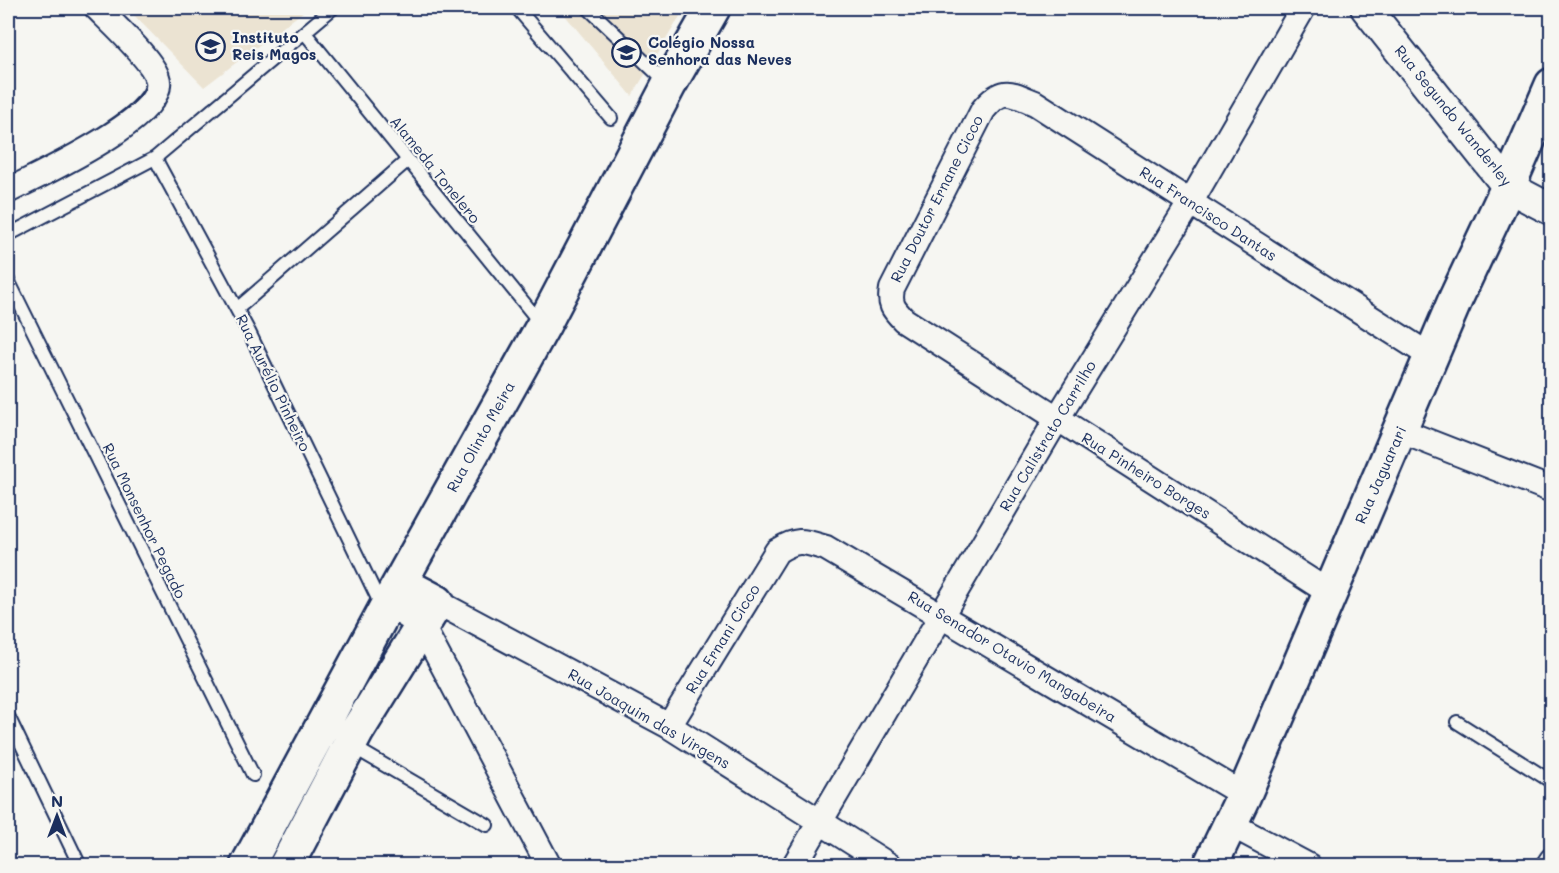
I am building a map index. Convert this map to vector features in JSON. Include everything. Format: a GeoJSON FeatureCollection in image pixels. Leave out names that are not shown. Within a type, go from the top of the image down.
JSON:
{"type":"FeatureCollection","features":[{"type":"Feature","properties":{"kind":"main road","name":"Rua Olinto Meira"},"geometry":{"type":"LineString","coordinates":[[247,866],[543,326],[669,84],[713,8]]}},
{"type":"Feature","properties":{"kind":"main road","name":"Rua Jaguarari"},"geometry":{"type":"LineString","coordinates":[[1210,866],[1244,795],[1456,298],[1508,187],[1551,85]]}},
{"type":"Feature","properties":{"kind":"main road","name":"Rua Joaquim das Virgens"},"geometry":{"type":"LineString","coordinates":[[391,600],[430,614]]}},
{"type":"Feature","properties":{"kind":"main road"},"geometry":{"type":"LineString","coordinates":[[286,866],[349,744],[430,614]]}},
{"type":"Feature","properties":{"kind":"street"},"geometry":{"type":"LineString","coordinates":[[8,191],[104,141],[127,125],[154,98],[158,78],[151,65],[98,8]]}},
{"type":"Feature","properties":{"kind":"street","name":"Rua Calistrato Carrilho"},"geometry":{"type":"LineString","coordinates":[[794,866],[1057,419],[1190,204],[1303,8]]}},
{"type":"Feature","properties":{"kind":"street","name":"Rua Segundo Wanderley"},"geometry":{"type":"LineString","coordinates":[[1366,8],[1508,187],[1551,210]]}},
{"type":"Feature","properties":{"kind":"street","name":"Rua Francisco Dantas"},"geometry":{"type":"LineString","coordinates":[[983,110],[993,98],[1003,93],[1013,94],[1035,104],[1432,357]]}},
{"type":"Feature","properties":{"kind":"street","name":"Rua Doutor Ernane Cicco"},"geometry":{"type":"LineString","coordinates":[[892,289],[983,110]]}},
{"type":"Feature","properties":{"kind":"street","name":"Rua Pinheiro Borges"},"geometry":{"type":"LineString","coordinates":[[892,289],[889,301],[893,309],[904,320],[1329,593]]}},
{"type":"Feature","properties":{"kind":"street"},"geometry":{"type":"LineString","coordinates":[[1401,430],[1551,490]]}},
{"type":"Feature","properties":{"kind":"street","name":"Rua Senador Otavio Mangabeira"},"geometry":{"type":"LineString","coordinates":[[777,551],[792,542],[802,541],[826,548],[1244,795]]}},
{"type":"Feature","properties":{"kind":"street","name":"Rua Ernani Cicco"},"geometry":{"type":"LineString","coordinates":[[669,726],[777,551]]}},
{"type":"Feature","properties":{"kind":"street"},"geometry":{"type":"LineString","coordinates":[[430,614],[549,866]]}},
{"type":"Feature","properties":{"kind":"street","name":"Rua Joaquim das Virgens"},"geometry":{"type":"LineString","coordinates":[[430,614],[669,726],[890,866]]}},
{"type":"Feature","properties":{"kind":"street"},"geometry":{"type":"LineString","coordinates":[[1230,824],[1310,866]]}},
{"type":"Feature","properties":{"kind":"street"},"geometry":{"type":"LineString","coordinates":[[1548,866],[1551,860]]}},
{"type":"Feature","properties":{"kind":"lane"},"geometry":{"type":"LineString","coordinates":[[8,235],[155,158],[333,8]]}},
{"type":"Feature","properties":{"kind":"lane"},"geometry":{"type":"LineString","coordinates":[[517,8],[611,118]]}},
{"type":"Feature","properties":{"kind":"lane"},"geometry":{"type":"LineString","coordinates":[[588,8],[669,84]]}},
{"type":"Feature","properties":{"kind":"lane","name":"Alameda Tonelero"},"geometry":{"type":"LineString","coordinates":[[305,33],[543,326]]}},
{"type":"Feature","properties":{"kind":"lane","name":"Rua Aurélio Pinheiro"},"geometry":{"type":"LineString","coordinates":[[155,158],[391,600]]}},
{"type":"Feature","properties":{"kind":"lane"},"geometry":{"type":"LineString","coordinates":[[237,309],[408,160]]}},
{"type":"Feature","properties":{"kind":"lane","name":"Rua Monsenhor Pegado"},"geometry":{"type":"LineString","coordinates":[[8,280],[253,775]]}},
{"type":"Feature","properties":{"kind":"lane"},"geometry":{"type":"LineString","coordinates":[[8,716],[80,866]]}},
{"type":"Feature","properties":{"kind":"lane"},"geometry":{"type":"LineString","coordinates":[[1457,722],[1551,782]]}},
{"type":"Feature","properties":{"kind":"lane"},"geometry":{"type":"LineString","coordinates":[[349,744],[487,825]]}},
{"type":"Feature","properties":{"kind":"shaded area","name":"Instituto Reis Magos"},"geometry":{"type":"Polygon","coordinates":[[[127,8],[308,8],[204,87],[127,8]]]}},
{"type":"Feature","properties":{"kind":"shaded area","name":"Colégio Nossa Senhora das Neves"},"geometry":{"type":"Polygon","coordinates":[[[559,8],[685,8],[632,96],[559,8]]]}},
{"type":"Feature","properties":{"kind":"place","name":"Instituto Reis Magos"},"geometry":{"type":"Point","coordinates":[211,47]}},
{"type":"Feature","properties":{"kind":"place","name":"Colégio Nossa Senhora das Neves"},"geometry":{"type":"Point","coordinates":[627,52]}}]}
